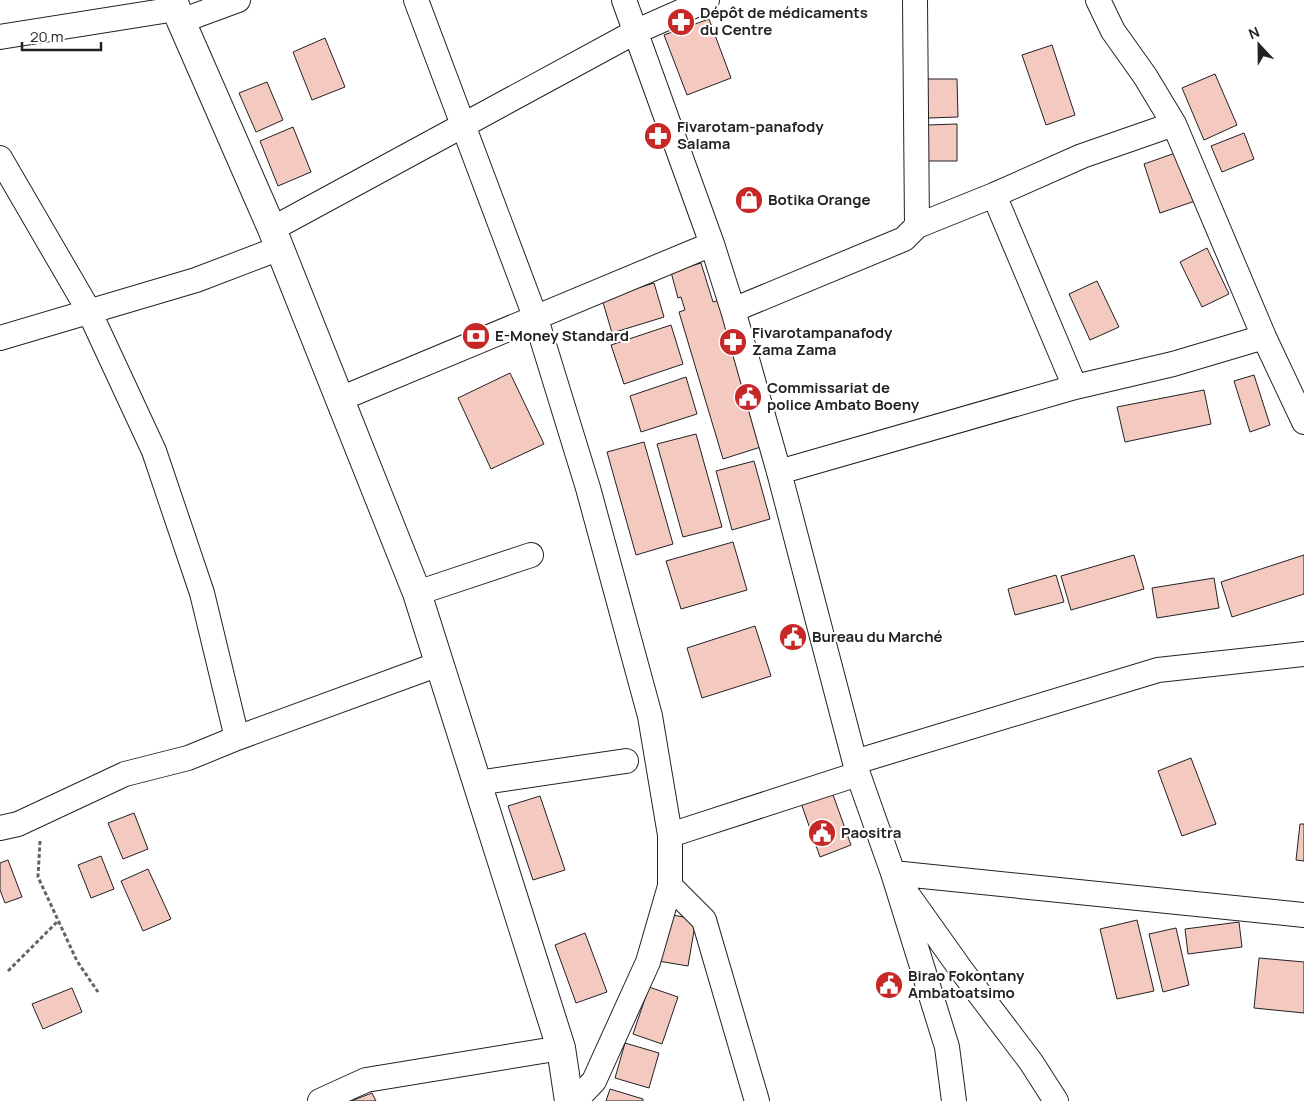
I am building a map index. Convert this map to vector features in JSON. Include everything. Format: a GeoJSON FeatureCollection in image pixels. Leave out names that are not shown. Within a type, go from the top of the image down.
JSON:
{"type":"FeatureCollection","features":[{"type":"Feature","properties":{"kind":"street"},"geometry":{"type":"LineString","coordinates":[[0,37],[238,0]]}},
{"type":"Feature","properties":{"kind":"street"},"geometry":{"type":"LineString","coordinates":[[416,0],[536,319],[588,488],[650,716],[670,835],[670,886],[648,962],[594,1081],[575,1101]]}},
{"type":"Feature","properties":{"kind":"street"},"geometry":{"type":"LineString","coordinates":[[624,0],[712,244],[733,310],[779,472],[857,768],[893,873],[947,1048],[954,1101]]}},
{"type":"Feature","properties":{"kind":"street"},"geometry":{"type":"LineString","coordinates":[[0,338],[196,280],[276,238],[464,124],[635,32],[707,0]]}},
{"type":"Feature","properties":{"kind":"street"},"geometry":{"type":"LineString","coordinates":[[915,0],[917,226]]}},
{"type":"Feature","properties":{"kind":"street"},"geometry":{"type":"LineString","coordinates":[[1098,0],[1113,31],[1145,76],[1174,124],[1264,337],[1304,422]]}},
{"type":"Feature","properties":{"kind":"street"},"geometry":{"type":"LineString","coordinates":[[177,10],[276,238],[417,593],[438,664],[562,1048],[570,1101]]}},
{"type":"Feature","properties":{"kind":"street"},"geometry":{"type":"LineString","coordinates":[[733,310],[904,239],[917,226],[994,195],[1082,156],[1174,124]]}},
{"type":"Feature","properties":{"kind":"street"},"geometry":{"type":"LineString","coordinates":[[0,158],[89,311],[157,460],[202,593],[236,738]]}},
{"type":"Feature","properties":{"kind":"street"},"geometry":{"type":"LineString","coordinates":[[994,195],[1075,387]]}},
{"type":"Feature","properties":{"kind":"street"},"geometry":{"type":"LineString","coordinates":[[340,399],[536,319],[712,244]]}},
{"type":"Feature","properties":{"kind":"street"},"geometry":{"type":"LineString","coordinates":[[779,472],[1075,387],[1174,364],[1264,337]]}},
{"type":"Feature","properties":{"kind":"street"},"geometry":{"type":"LineString","coordinates":[[417,593],[531,555]]}},
{"type":"Feature","properties":{"kind":"street"},"geometry":{"type":"LineString","coordinates":[[670,835],[857,768],[1158,670],[1304,654]]}},
{"type":"Feature","properties":{"kind":"street"},"geometry":{"type":"LineString","coordinates":[[0,828],[18,824],[125,774],[188,758],[236,738],[438,664]]}},
{"type":"Feature","properties":{"kind":"street"},"geometry":{"type":"LineString","coordinates":[[477,783],[626,762]]}},
{"type":"Feature","properties":{"kind":"street"},"geometry":{"type":"LineString","coordinates":[[893,873],[1304,915]]}},
{"type":"Feature","properties":{"kind":"street"},"geometry":{"type":"LineString","coordinates":[[893,873],[962,971],[1031,1062],[1056,1101]]}},
{"type":"Feature","properties":{"kind":"street"},"geometry":{"type":"LineString","coordinates":[[670,886],[704,920],[757,1101]]}},
{"type":"Feature","properties":{"kind":"street"},"geometry":{"type":"LineString","coordinates":[[320,1101],[366,1080],[562,1048]]}},
{"type":"Feature","properties":{"kind":"path"},"geometry":{"type":"LineString","coordinates":[[41,813],[38,877],[77,962],[98,992]]}},
{"type":"Feature","properties":{"kind":"path"},"geometry":{"type":"LineString","coordinates":[[8,971],[58,920]]}},
{"type":"Feature","properties":{"kind":"building"},"geometry":{"type":"Polygon","coordinates":[[[709,19],[731,78],[687,95],[664,35],[709,19]]]}},
{"type":"Feature","properties":{"kind":"building"},"geometry":{"type":"Polygon","coordinates":[[[325,38],[345,87],[312,100],[293,52],[325,38]]]}},
{"type":"Feature","properties":{"kind":"building"},"geometry":{"type":"Polygon","coordinates":[[[1052,45],[1075,115],[1046,125],[1022,55],[1052,45]]]}},
{"type":"Feature","properties":{"kind":"building"},"geometry":{"type":"Polygon","coordinates":[[[1215,74],[1237,125],[1204,140],[1182,88],[1215,74]]]}},
{"type":"Feature","properties":{"kind":"building"},"geometry":{"type":"Polygon","coordinates":[[[927,79],[957,79],[958,117],[928,118],[927,79]]]}},
{"type":"Feature","properties":{"kind":"building"},"geometry":{"type":"Polygon","coordinates":[[[267,82],[283,120],[256,132],[239,93],[267,82]]]}},
{"type":"Feature","properties":{"kind":"building"},"geometry":{"type":"Polygon","coordinates":[[[957,124],[957,161],[927,161],[927,125],[957,124]]]}},
{"type":"Feature","properties":{"kind":"building"},"geometry":{"type":"Polygon","coordinates":[[[293,127],[311,172],[278,186],[260,141],[293,127]]]}},
{"type":"Feature","properties":{"kind":"building"},"geometry":{"type":"Polygon","coordinates":[[[1244,133],[1254,159],[1222,172],[1211,146],[1244,133]]]}},
{"type":"Feature","properties":{"kind":"building"},"geometry":{"type":"Polygon","coordinates":[[[1181,151],[1198,200],[1160,213],[1144,164],[1181,151]]]}},
{"type":"Feature","properties":{"kind":"building"},"geometry":{"type":"Polygon","coordinates":[[[1207,248],[1229,294],[1202,307],[1180,262],[1207,248]]]}},
{"type":"Feature","properties":{"kind":"building"},"geometry":{"type":"Polygon","coordinates":[[[701,263],[713,302],[719,300],[764,446],[723,459],[679,312],[685,310],[681,297],[678,298],[671,272],[701,263]]]}},
{"type":"Feature","properties":{"kind":"building"},"geometry":{"type":"Polygon","coordinates":[[[1097,281],[1119,327],[1090,340],[1069,294],[1097,281]]]}},
{"type":"Feature","properties":{"kind":"building"},"geometry":{"type":"Polygon","coordinates":[[[654,283],[664,317],[612,333],[602,299],[654,283]]]}},
{"type":"Feature","properties":{"kind":"building"},"geometry":{"type":"Polygon","coordinates":[[[671,325],[683,364],[624,384],[611,345],[671,325]]]}},
{"type":"Feature","properties":{"kind":"building"},"geometry":{"type":"Polygon","coordinates":[[[510,373],[544,444],[491,469],[458,398],[510,373]]]}},
{"type":"Feature","properties":{"kind":"building"},"geometry":{"type":"Polygon","coordinates":[[[1254,375],[1270,425],[1250,432],[1234,381],[1254,375]]]}},
{"type":"Feature","properties":{"kind":"building"},"geometry":{"type":"Polygon","coordinates":[[[686,377],[697,414],[641,432],[630,396],[686,377]]]}},
{"type":"Feature","properties":{"kind":"building"},"geometry":{"type":"Polygon","coordinates":[[[1204,390],[1211,424],[1125,442],[1117,407],[1204,390]]]}},
{"type":"Feature","properties":{"kind":"building"},"geometry":{"type":"Polygon","coordinates":[[[696,434],[722,527],[683,537],[657,444],[696,434]]]}},
{"type":"Feature","properties":{"kind":"building"},"geometry":{"type":"Polygon","coordinates":[[[644,442],[673,544],[636,555],[607,452],[644,442]]]}},
{"type":"Feature","properties":{"kind":"building"},"geometry":{"type":"Polygon","coordinates":[[[754,461],[770,519],[732,530],[716,471],[754,461]]]}},
{"type":"Feature","properties":{"kind":"building"},"geometry":{"type":"Polygon","coordinates":[[[733,542],[747,590],[681,609],[666,561],[733,542]]]}},
{"type":"Feature","properties":{"kind":"building"},"geometry":{"type":"Polygon","coordinates":[[[1134,555],[1144,589],[1071,610],[1061,576],[1134,555]]]}},
{"type":"Feature","properties":{"kind":"building"},"geometry":{"type":"Polygon","coordinates":[[[1304,555],[1304,594],[1232,617],[1221,582],[1304,555]]]}},
{"type":"Feature","properties":{"kind":"building"},"geometry":{"type":"Polygon","coordinates":[[[1056,575],[1064,602],[1015,615],[1008,589],[1056,575]]]}},
{"type":"Feature","properties":{"kind":"building"},"geometry":{"type":"Polygon","coordinates":[[[1214,578],[1219,608],[1157,618],[1152,588],[1214,578]]]}},
{"type":"Feature","properties":{"kind":"building"},"geometry":{"type":"Polygon","coordinates":[[[755,626],[771,676],[702,698],[687,648],[755,626]]]}},
{"type":"Feature","properties":{"kind":"building"},"geometry":{"type":"Polygon","coordinates":[[[1191,758],[1216,824],[1182,836],[1158,771],[1191,758]]]}},
{"type":"Feature","properties":{"kind":"building"},"geometry":{"type":"Polygon","coordinates":[[[832,792],[851,845],[820,857],[801,803],[832,792]]]}},
{"type":"Feature","properties":{"kind":"building"},"geometry":{"type":"Polygon","coordinates":[[[540,796],[565,870],[533,880],[508,806],[540,796]]]}},
{"type":"Feature","properties":{"kind":"building"},"geometry":{"type":"Polygon","coordinates":[[[134,813],[148,849],[123,859],[108,823],[134,813]]]}},
{"type":"Feature","properties":{"kind":"building"},"geometry":{"type":"Polygon","coordinates":[[[1300,824],[1304,824],[1304,861],[1296,860],[1300,824]]]}},
{"type":"Feature","properties":{"kind":"building"},"geometry":{"type":"Polygon","coordinates":[[[101,856],[114,889],[91,898],[78,865],[101,856]]]}},
{"type":"Feature","properties":{"kind":"building"},"geometry":{"type":"Polygon","coordinates":[[[8,860],[22,897],[5,903],[0,890],[0,863],[8,860]]]}},
{"type":"Feature","properties":{"kind":"building"},"geometry":{"type":"Polygon","coordinates":[[[148,869],[171,919],[143,931],[121,881],[148,869]]]}},
{"type":"Feature","properties":{"kind":"building"},"geometry":{"type":"Polygon","coordinates":[[[666,914],[696,919],[688,966],[658,961],[666,914]]]}},
{"type":"Feature","properties":{"kind":"building"},"geometry":{"type":"Polygon","coordinates":[[[1137,920],[1154,991],[1117,999],[1100,929],[1137,920]]]}},
{"type":"Feature","properties":{"kind":"building"},"geometry":{"type":"Polygon","coordinates":[[[1239,922],[1242,947],[1188,954],[1185,929],[1239,922]]]}},
{"type":"Feature","properties":{"kind":"building"},"geometry":{"type":"Polygon","coordinates":[[[1176,928],[1189,985],[1163,992],[1149,934],[1176,928]]]}},
{"type":"Feature","properties":{"kind":"building"},"geometry":{"type":"Polygon","coordinates":[[[585,933],[607,992],[576,1003],[555,945],[585,933]]]}},
{"type":"Feature","properties":{"kind":"building"},"geometry":{"type":"Polygon","coordinates":[[[1259,958],[1304,962],[1304,1013],[1254,1008],[1259,958]]]}},
{"type":"Feature","properties":{"kind":"building"},"geometry":{"type":"Polygon","coordinates":[[[649,987],[678,997],[662,1044],[633,1034],[649,987]]]}},
{"type":"Feature","properties":{"kind":"building"},"geometry":{"type":"Polygon","coordinates":[[[72,988],[82,1012],[43,1029],[32,1004],[72,988]]]}},
{"type":"Feature","properties":{"kind":"building"},"geometry":{"type":"Polygon","coordinates":[[[625,1043],[659,1053],[649,1088],[615,1078],[625,1043]]]}},
{"type":"Feature","properties":{"kind":"building"},"geometry":{"type":"Polygon","coordinates":[[[610,1089],[643,1099],[643,1101],[606,1101],[610,1089]]]}},
{"type":"Feature","properties":{"kind":"building"},"geometry":{"type":"Polygon","coordinates":[[[372,1093],[376,1101],[351,1101],[372,1093]]]}},
{"type":"Feature","properties":{"kind":"place","name":"Dépôt de médicaments du Centre"},"geometry":{"type":"Point","coordinates":[681,22]}},
{"type":"Feature","properties":{"kind":"place","name":"Fivarotam-panafody Salama"},"geometry":{"type":"Point","coordinates":[658,136]}},
{"type":"Feature","properties":{"kind":"place","name":"Botika Orange"},"geometry":{"type":"Point","coordinates":[749,200]}},
{"type":"Feature","properties":{"kind":"place","name":"E-Money Standard"},"geometry":{"type":"Point","coordinates":[476,336]}},
{"type":"Feature","properties":{"kind":"place","name":"Fivarotampanafody Zama Zama"},"geometry":{"type":"Point","coordinates":[733,342]}},
{"type":"Feature","properties":{"kind":"place","name":"Commissariat de police Ambato Boeny"},"geometry":{"type":"Point","coordinates":[748,397]}},
{"type":"Feature","properties":{"kind":"place","name":"Bureau du Marché"},"geometry":{"type":"Point","coordinates":[793,637]}},
{"type":"Feature","properties":{"kind":"place","name":"Paositra"},"geometry":{"type":"Point","coordinates":[822,833]}},
{"type":"Feature","properties":{"kind":"place","name":"Birao Fokontany Ambatoatsimo"},"geometry":{"type":"Point","coordinates":[889,985]}}]}
